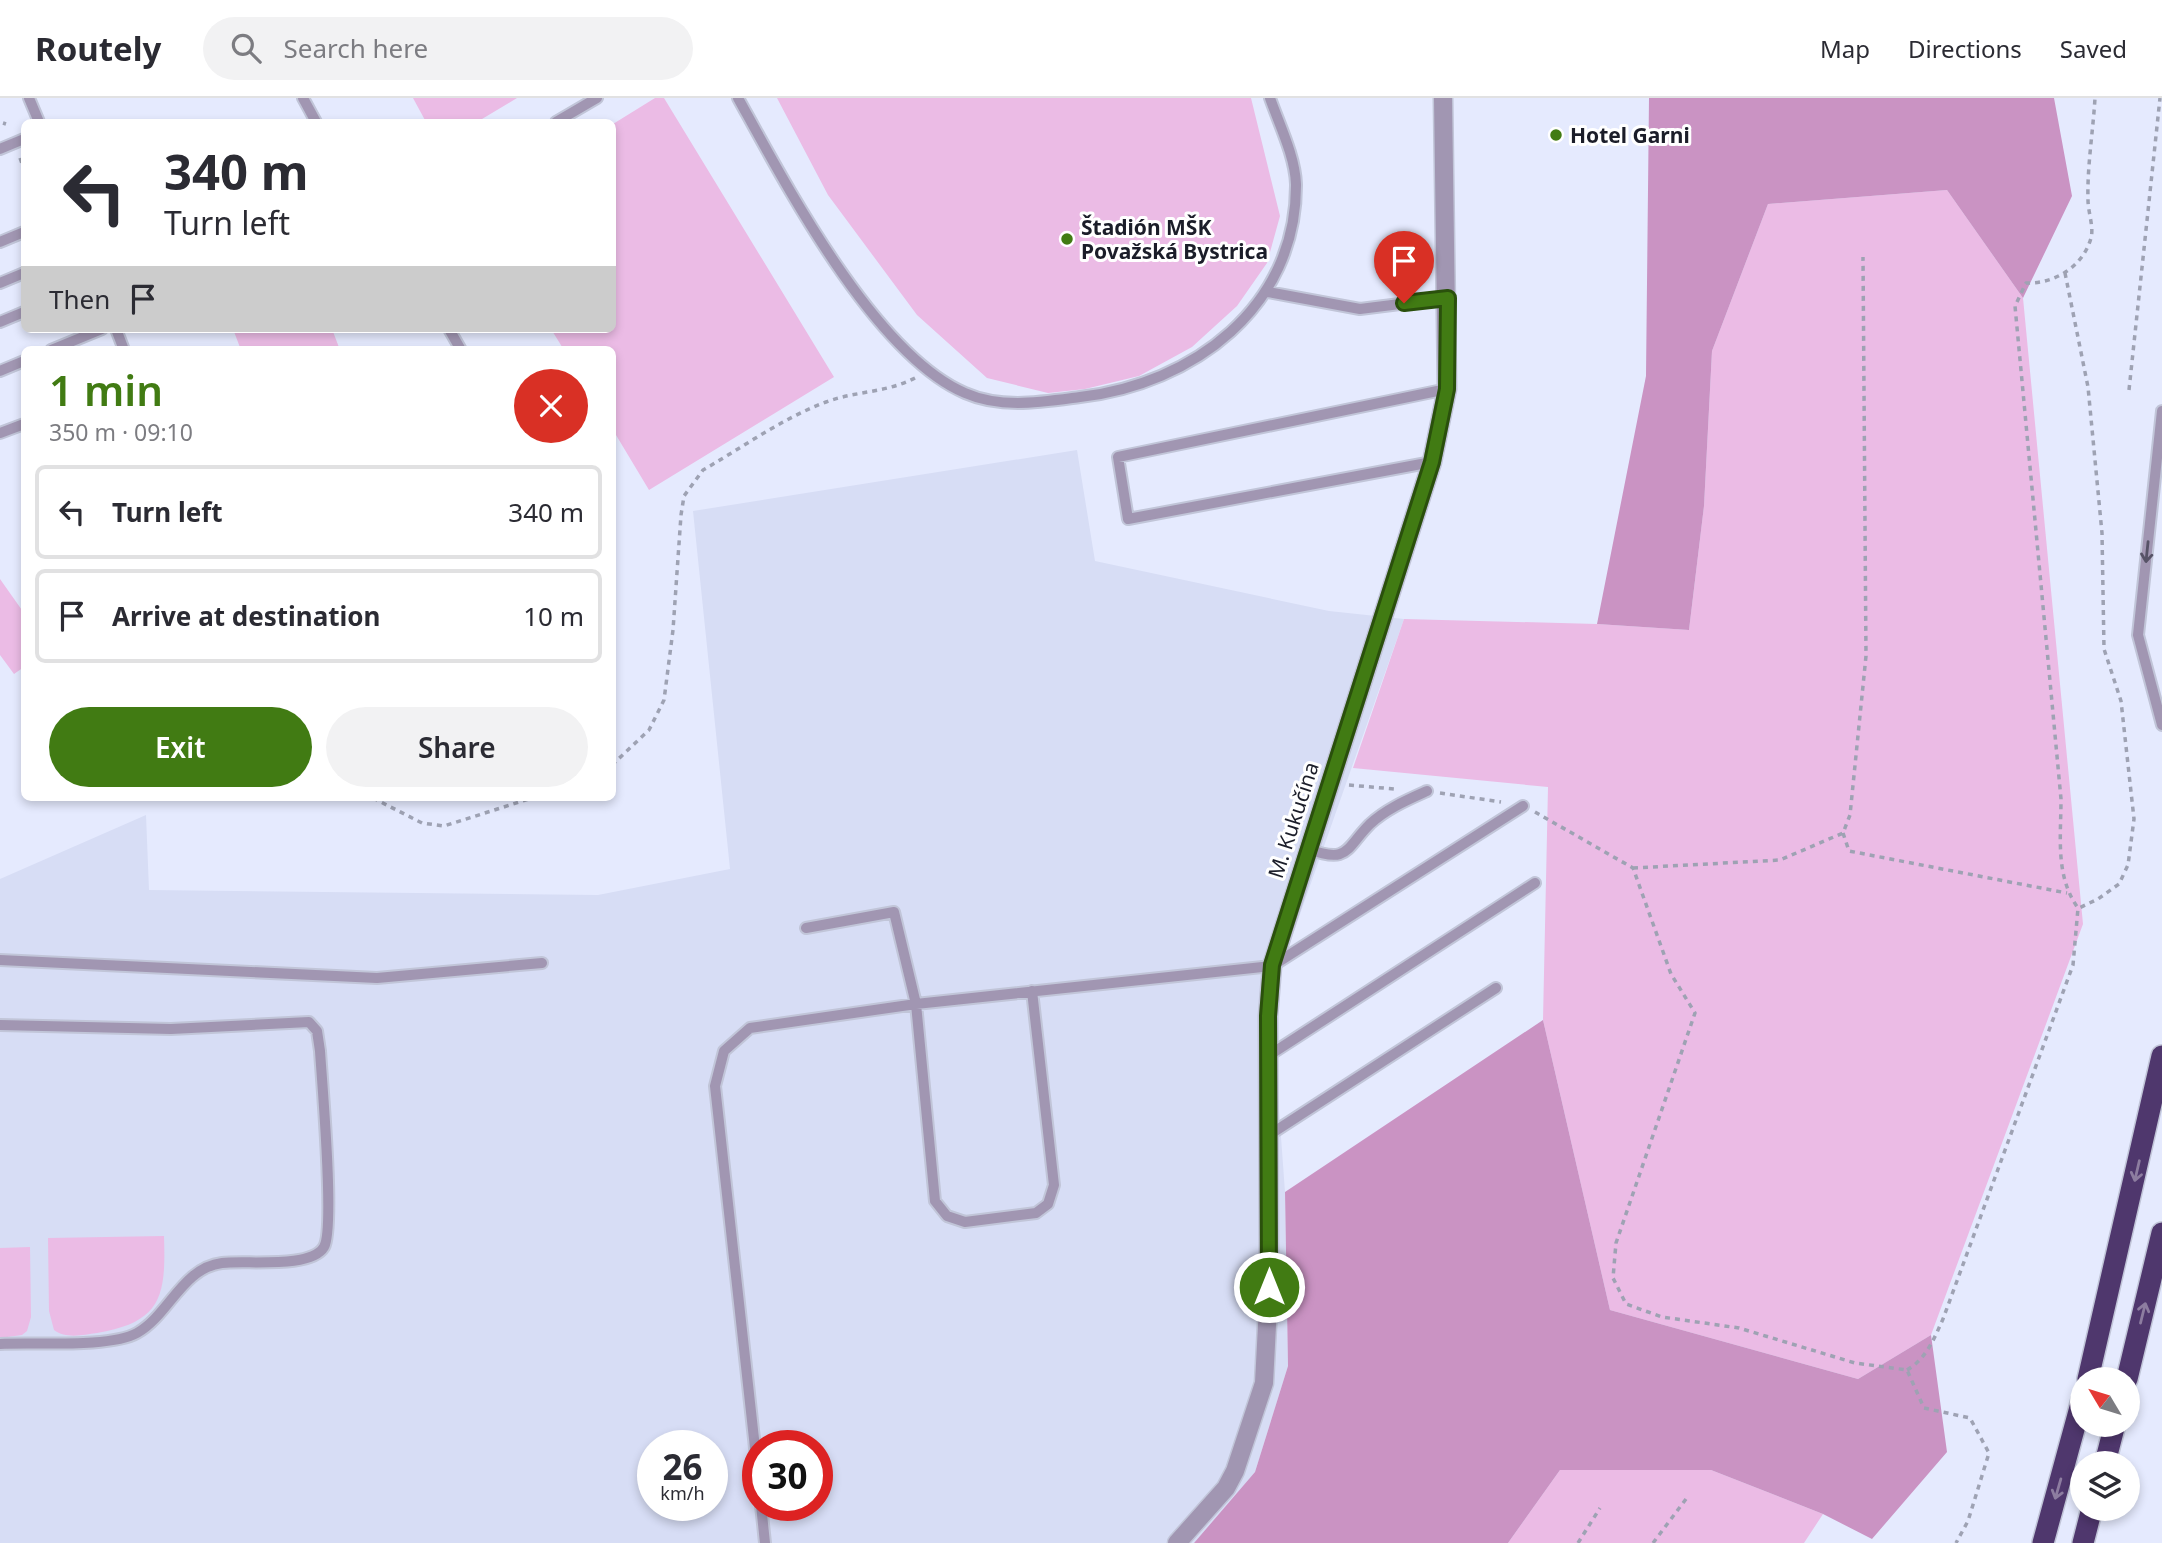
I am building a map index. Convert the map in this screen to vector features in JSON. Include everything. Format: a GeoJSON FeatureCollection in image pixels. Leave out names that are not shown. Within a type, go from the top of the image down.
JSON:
{"type":"FeatureCollection","features":[{"type":"Feature","properties":{"kind":"highway"},"geometry":{"type":"LineString","coordinates":[[2091,1367],[2162,1056]]}},
{"type":"Feature","properties":{"kind":"highway"},"geometry":{"type":"LineString","coordinates":[[2130,1367],[2162,1233]]}},
{"type":"Feature","properties":{"kind":"highway"},"geometry":{"type":"LineString","coordinates":[[2043,1543],[2072,1437]]}},
{"type":"Feature","properties":{"kind":"highway"},"geometry":{"type":"LineString","coordinates":[[2083,1543],[2089,1521]]}},
{"type":"Feature","properties":{"kind":"street","name":"M. Kukučína"},"geometry":{"type":"LineString","coordinates":[[1177,1543],[1226,1488],[1259,1406],[1267,1358],[1269,1299],[1268,1056],[1272,965],[1432,462],[1447,389],[1448,298],[1443,98]]}},
{"type":"Feature","properties":{"kind":"lane"},"geometry":{"type":"LineString","coordinates":[[29,98],[38,119]]}},
{"type":"Feature","properties":{"kind":"lane"},"geometry":{"type":"LineString","coordinates":[[303,98],[314,119]]}},
{"type":"Feature","properties":{"kind":"lane"},"geometry":{"type":"LineString","coordinates":[[561,119],[597,98]]}},
{"type":"Feature","properties":{"kind":"lane"},"geometry":{"type":"LineString","coordinates":[[738,98],[797,205],[845,278],[898,342],[927,368],[964,393],[1005,404],[1119,393],[1174,371],[1216,345],[1268,292],[1282,267],[1296,183],[1270,98]]}},
{"type":"Feature","properties":{"kind":"lane"},"geometry":{"type":"LineString","coordinates":[[0,149],[21,140]]}},
{"type":"Feature","properties":{"kind":"lane"},"geometry":{"type":"LineString","coordinates":[[0,242],[21,233]]}},
{"type":"Feature","properties":{"kind":"lane"},"geometry":{"type":"LineString","coordinates":[[0,283],[21,274]]}},
{"type":"Feature","properties":{"kind":"lane"},"geometry":{"type":"LineString","coordinates":[[1268,292],[1360,309],[1448,298]]}},
{"type":"Feature","properties":{"kind":"lane"},"geometry":{"type":"LineString","coordinates":[[0,322],[21,313]]}},
{"type":"Feature","properties":{"kind":"lane"},"geometry":{"type":"LineString","coordinates":[[61,346],[92,333]]}},
{"type":"Feature","properties":{"kind":"lane"},"geometry":{"type":"LineString","coordinates":[[0,371],[21,362]]}},
{"type":"Feature","properties":{"kind":"lane"},"geometry":{"type":"LineString","coordinates":[[1432,462],[1128,519],[1118,457],[1447,389]]}},
{"type":"Feature","properties":{"kind":"lane"},"geometry":{"type":"LineString","coordinates":[[2162,411],[2138,635],[2162,725]]}},
{"type":"Feature","properties":{"kind":"lane"},"geometry":{"type":"LineString","coordinates":[[0,433],[21,425]]}},
{"type":"Feature","properties":{"kind":"lane"},"geometry":{"type":"LineString","coordinates":[[1308,849],[1329,857],[1343,853],[1359,841],[1369,825],[1387,811],[1427,791]]}},
{"type":"Feature","properties":{"kind":"lane"},"geometry":{"type":"LineString","coordinates":[[753,1430],[715,1086],[724,1051],[750,1028],[916,1004],[1272,965],[1523,806]]}},
{"type":"Feature","properties":{"kind":"lane"},"geometry":{"type":"LineString","coordinates":[[1268,1056],[1535,883]]}},
{"type":"Feature","properties":{"kind":"lane"},"geometry":{"type":"LineString","coordinates":[[806,928],[894,912],[916,1004],[935,1201],[947,1216],[965,1222],[1036,1213],[1048,1204],[1054,1185],[1032,991]]}},
{"type":"Feature","properties":{"kind":"lane"},"geometry":{"type":"LineString","coordinates":[[0,960],[377,978],[542,963]]}},
{"type":"Feature","properties":{"kind":"lane"},"geometry":{"type":"LineString","coordinates":[[1269,1135],[1496,988]]}},
{"type":"Feature","properties":{"kind":"lane"},"geometry":{"type":"LineString","coordinates":[[0,1025],[171,1029],[309,1022],[317,1031],[320,1051],[328,1208],[328,1233],[319,1253],[302,1260],[221,1263],[203,1269],[145,1327],[130,1336],[88,1341],[0,1344]]}},
{"type":"Feature","properties":{"kind":"lane"},"geometry":{"type":"LineString","coordinates":[[763,1521],[765,1543]]}},
{"type":"Feature","properties":{"kind":"path"},"geometry":{"type":"LineString","coordinates":[[1633,868],[1671,974],[1695,1013],[1616,1243],[1613,1278],[1626,1304],[1662,1317],[1739,1328],[1855,1363],[1907,1370],[1917,1364],[1930,1347],[1943,1319],[2073,965],[2078,908],[2067,893],[2061,864],[2060,785],[2015,306],[2026,283],[2045,284],[2065,273],[2078,261],[2092,237],[2088,200],[2095,98]]}},
{"type":"Feature","properties":{"kind":"path"},"geometry":{"type":"LineString","coordinates":[[2129,390],[2160,98]]}},
{"type":"Feature","properties":{"kind":"path"},"geometry":{"type":"LineString","coordinates":[[19,156],[21,161]]}},
{"type":"Feature","properties":{"kind":"path"},"geometry":{"type":"LineString","coordinates":[[1863,257],[1866,656],[1850,814],[1843,833],[1849,851],[2067,893]]}},
{"type":"Feature","properties":{"kind":"path"},"geometry":{"type":"LineString","coordinates":[[2065,273],[2088,387],[2102,533],[2104,649],[2121,701],[2134,819],[2128,865],[2119,884],[2098,899],[2078,908]]}},
{"type":"Feature","properties":{"kind":"path"},"geometry":{"type":"LineString","coordinates":[[616,761],[649,730],[664,700],[673,630],[681,515],[684,496],[694,479],[703,470],[807,410],[829,401],[892,389],[914,379],[927,368]]}},
{"type":"Feature","properties":{"kind":"path"},"geometry":{"type":"LineString","coordinates":[[1331,777],[1353,787],[1427,791],[1523,806],[1633,868],[1780,860],[1843,833]]}},
{"type":"Feature","properties":{"kind":"path"},"geometry":{"type":"LineString","coordinates":[[379,801],[422,823],[443,826],[522,801]]}},
{"type":"Feature","properties":{"kind":"path"},"geometry":{"type":"LineString","coordinates":[[1907,1370],[1924,1408],[1970,1418],[1989,1453],[1968,1521],[1956,1543]]}},
{"type":"Feature","properties":{"kind":"path"},"geometry":{"type":"LineString","coordinates":[[1653,1543],[1689,1495]]}},
{"type":"Feature","properties":{"kind":"path"},"geometry":{"type":"LineString","coordinates":[[1577,1543],[1600,1508]]}},
{"type":"Feature","properties":{"kind":"shaded area"},"geometry":{"type":"Polygon","coordinates":[[[413,98],[517,98],[482,119],[424,119],[413,98]]]}},
{"type":"Feature","properties":{"kind":"shaded area"},"geometry":{"type":"Polygon","coordinates":[[[655,98],[664,98],[834,377],[649,490],[616,435],[616,346],[562,346],[553,333],[616,333],[616,122],[655,98]]]}},
{"type":"Feature","properties":{"kind":"shaded area","name":"Štadión MŠK Považská Bystrica"},"geometry":{"type":"Polygon","coordinates":[[[777,98],[1251,98],[1280,216],[1267,263],[1237,306],[1192,347],[1139,376],[1085,389],[1048,393],[987,378],[917,315],[828,195],[777,98]]]}},
{"type":"Feature","properties":{"kind":"shaded area"},"geometry":{"type":"Polygon","coordinates":[[[1649,98],[2054,98],[2072,196],[2023,298],[1947,190],[1768,204],[1712,351],[1704,506],[1689,630],[1597,624],[1646,376],[1649,98]]]}},
{"type":"Feature","properties":{"kind":"shaded area"},"geometry":{"type":"Polygon","coordinates":[[[1947,190],[2023,298],[2083,924],[1931,1335],[1858,1379],[1610,1310],[1543,1020],[1548,787],[1353,768],[1404,619],[1597,624],[1689,630],[1704,506],[1712,351],[1768,204],[1947,190]]]}},
{"type":"Feature","properties":{"kind":"shaded area"},"geometry":{"type":"Polygon","coordinates":[[[235,333],[334,333],[338,346],[239,346],[235,333]]]}},
{"type":"Feature","properties":{"kind":"shaded area"},"geometry":{"type":"Polygon","coordinates":[[[1077,450],[1095,561],[1329,611],[1404,619],[1279,974],[1276,1068],[1285,1192],[1288,1366],[1255,1472],[1194,1543],[0,1543],[0,879],[146,815],[149,890],[598,895],[730,869],[693,511],[1077,450]]]}},
{"type":"Feature","properties":{"kind":"shaded area"},"geometry":{"type":"Polygon","coordinates":[[[0,579],[21,609],[21,669],[14,674],[0,655],[0,579]]]}},
{"type":"Feature","properties":{"kind":"shaded area"},"geometry":{"type":"Polygon","coordinates":[[[1543,1020],[1610,1310],[1858,1379],[1931,1335],[1947,1452],[1872,1539],[1823,1514],[1711,1470],[1560,1470],[1508,1543],[1194,1543],[1255,1472],[1288,1366],[1285,1192],[1543,1020]]]}},
{"type":"Feature","properties":{"kind":"shaded area"},"geometry":{"type":"Polygon","coordinates":[[[164,1236],[164,1275],[161,1290],[156,1303],[147,1313],[135,1322],[97,1333],[69,1335],[54,1330],[49,1311],[48,1238],[164,1236]]]}},
{"type":"Feature","properties":{"kind":"shaded area"},"geometry":{"type":"Polygon","coordinates":[[[30,1247],[31,1317],[27,1331],[22,1335],[0,1338],[0,1248],[30,1247]]]}},
{"type":"Feature","properties":{"kind":"shaded area"},"geometry":{"type":"Polygon","coordinates":[[[1560,1470],[1711,1470],[1823,1514],[1804,1543],[1508,1543],[1560,1470]]]}},
{"type":"Feature","properties":{"kind":"place","name":"Hotel Garni"},"geometry":{"type":"Point","coordinates":[1556,135]}},
{"type":"Feature","properties":{"kind":"place","name":"Štadión MŠK Považská Bystrica"},"geometry":{"type":"Point","coordinates":[1067,239]}},
{"type":"Feature","properties":{"kind":"route"},"geometry":{"type":"LineString","coordinates":[[1269,1287],[1268,1016],[1272,965],[1432,462],[1447,389],[1448,298],[1404,303]]}}]}
